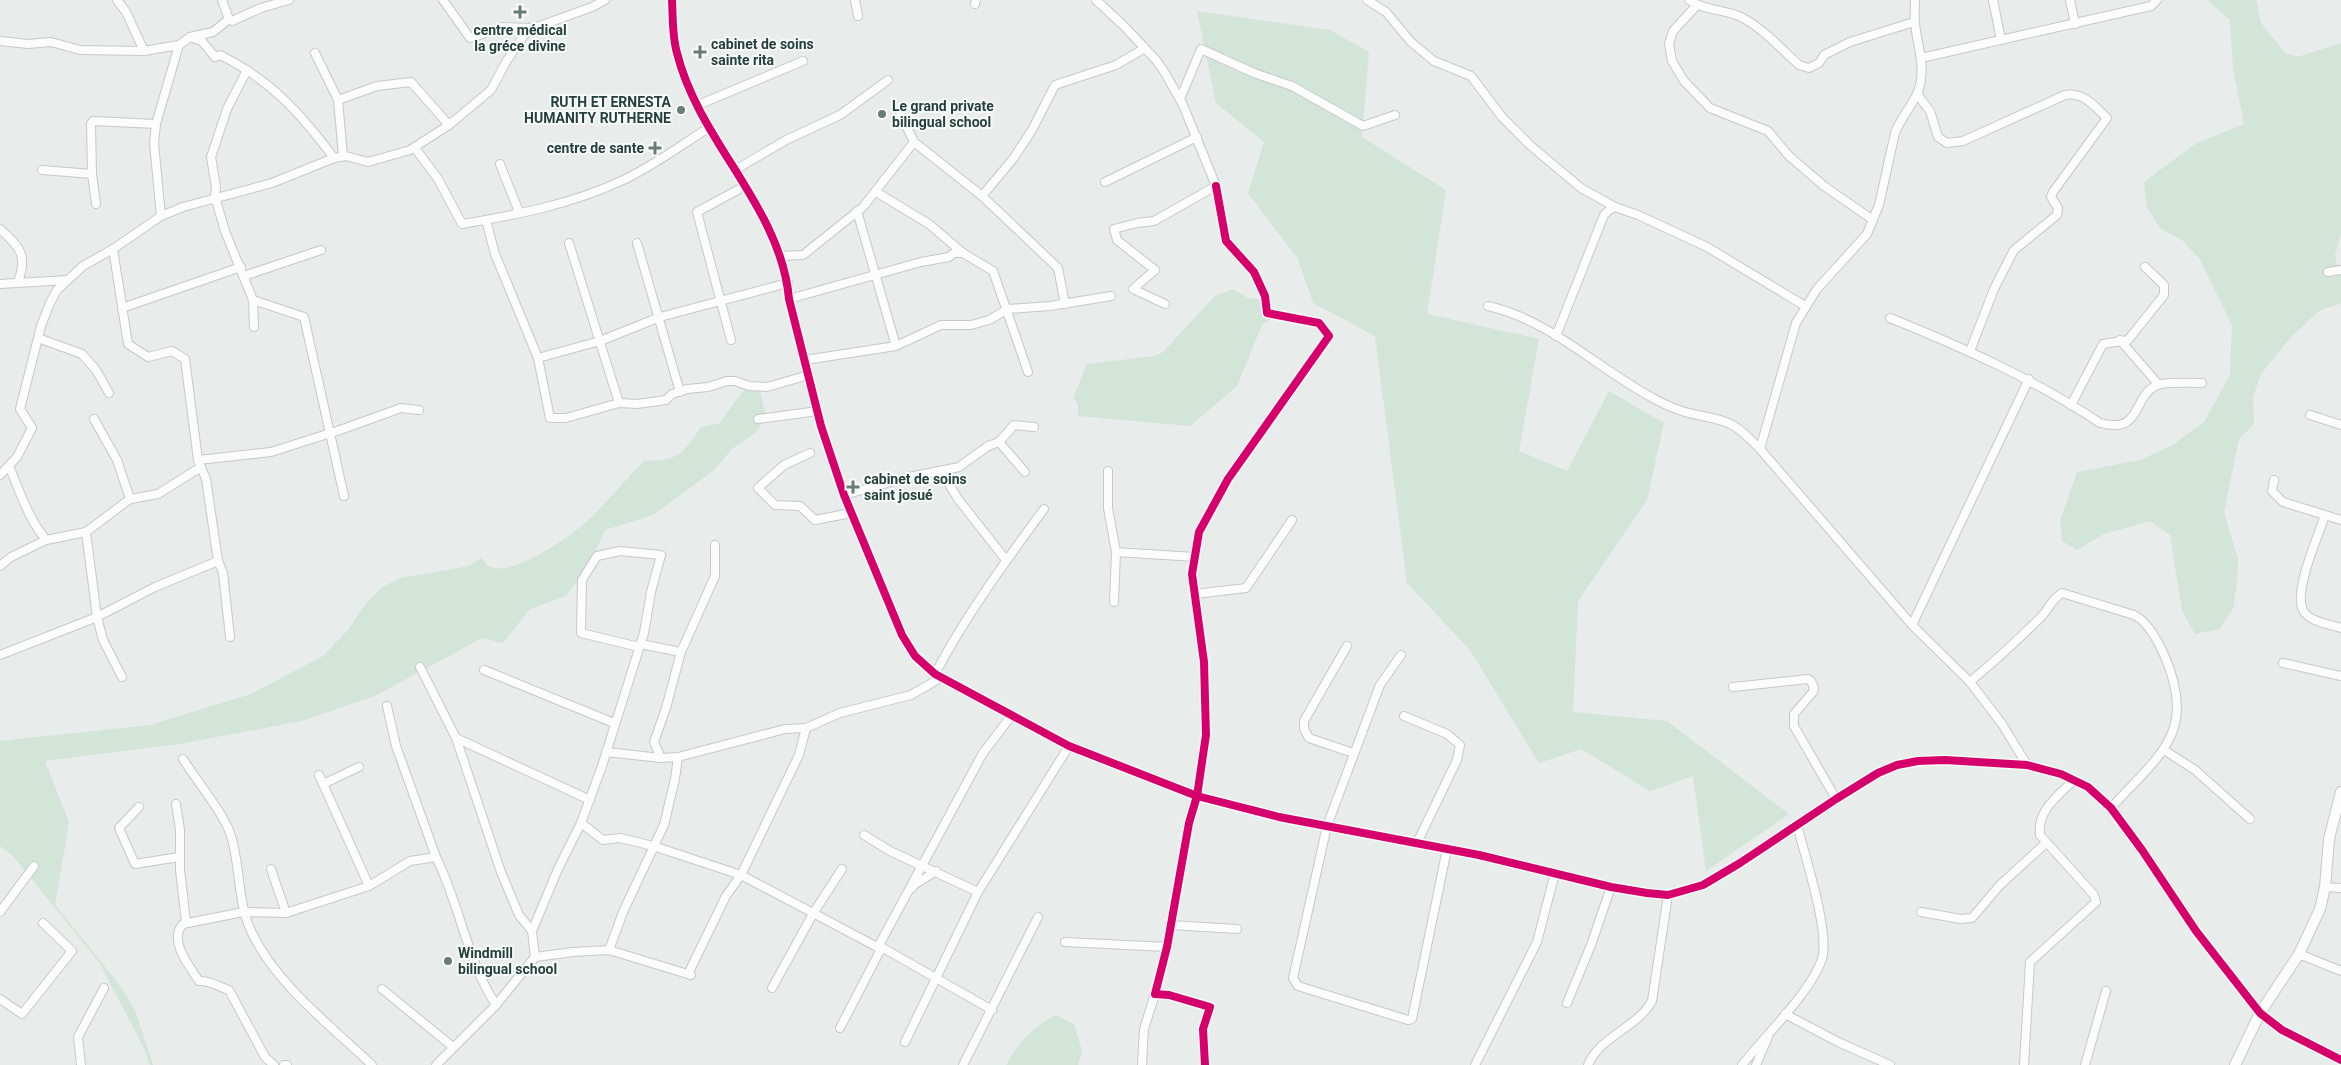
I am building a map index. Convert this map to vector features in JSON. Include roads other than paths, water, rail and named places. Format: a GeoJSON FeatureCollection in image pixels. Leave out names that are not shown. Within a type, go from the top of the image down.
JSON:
{"type":"FeatureCollection","features":[{"type":"Feature","properties":{"kind":"street"},"geometry":{"type":"LineString","coordinates":[[117,0],[126,12],[144,51]]}},
{"type":"Feature","properties":{"kind":"street"},"geometry":{"type":"LineString","coordinates":[[222,0],[232,21],[261,8],[289,0]]}},
{"type":"Feature","properties":{"kind":"street"},"geometry":{"type":"LineString","coordinates":[[444,0],[470,38],[503,28],[534,28]]}},
{"type":"Feature","properties":{"kind":"street"},"geometry":{"type":"LineString","coordinates":[[0,475],[17,458],[32,428],[20,409],[38,338],[50,304],[57,290],[83,266],[112,250],[161,216],[214,197],[272,183],[334,158],[343,156],[368,162],[415,148],[449,125],[491,90],[524,34],[534,28],[592,7],[605,0]]}},
{"type":"Feature","properties":{"kind":"street"},"geometry":{"type":"LineString","coordinates":[[672,0],[677,53],[698,105],[745,186],[781,256],[788,283],[789,299],[818,411],[851,513],[902,635],[915,656],[939,676],[1069,746],[1197,796],[1279,817],[1447,849],[1611,887],[1668,894],[1703,885],[1878,773],[1897,765],[1918,761],[1945,760],[2027,765],[2061,774],[2088,788],[2111,808],[2142,850],[2196,931],[2260,1013],[2289,1034],[2341,1060]]}},
{"type":"Feature","properties":{"kind":"street"},"geometry":{"type":"LineString","coordinates":[[855,0],[858,16]]}},
{"type":"Feature","properties":{"kind":"street"},"geometry":{"type":"LineString","coordinates":[[1096,0],[1156,60],[1180,99],[1216,186],[1226,241],[1254,272],[1265,296],[1267,313],[1319,323],[1329,336],[1228,479],[1199,532],[1192,574],[1204,662],[1206,735],[1197,796],[1189,823],[1167,947],[1144,1029],[1142,1065]]}},
{"type":"Feature","properties":{"kind":"street"},"geometry":{"type":"LineString","coordinates":[[1367,0],[1386,12],[1410,42],[1434,61],[1471,76],[1502,117],[1531,146],[1581,188],[1616,208],[1638,214],[1707,247],[1805,306]]}},
{"type":"Feature","properties":{"kind":"street"},"geometry":{"type":"LineString","coordinates":[[1689,0],[1697,5],[1744,18],[1799,65],[1809,68],[1819,64],[1824,55],[1850,42],[1914,22]]}},
{"type":"Feature","properties":{"kind":"street"},"geometry":{"type":"LineString","coordinates":[[1760,449],[1796,323],[1805,306],[1829,275],[1863,240],[1879,205],[1899,121],[1917,94],[1921,81],[1921,58],[1914,22],[1915,0]]}},
{"type":"Feature","properties":{"kind":"street"},"geometry":{"type":"LineString","coordinates":[[1993,0],[2001,40]]}},
{"type":"Feature","properties":{"kind":"street"},"geometry":{"type":"LineString","coordinates":[[2070,0],[2075,24]]}},
{"type":"Feature","properties":{"kind":"street"},"geometry":{"type":"LineString","coordinates":[[1921,58],[2151,6],[2156,0]]}},
{"type":"Feature","properties":{"kind":"street"},"geometry":{"type":"LineString","coordinates":[[1697,5],[1673,31],[1669,44],[1672,61],[1684,80],[1710,108],[1768,130],[1789,156],[1824,186],[1873,220]]}},
{"type":"Feature","properties":{"kind":"street"},"geometry":{"type":"LineString","coordinates":[[0,41],[28,44],[51,42],[80,50],[144,51],[179,45],[190,37],[213,32],[229,18]]}},
{"type":"Feature","properties":{"kind":"street"},"geometry":{"type":"LineString","coordinates":[[190,37],[202,41],[215,57],[220,56],[247,70],[286,100],[306,120],[334,158]]}},
{"type":"Feature","properties":{"kind":"street"},"geometry":{"type":"LineString","coordinates":[[161,216],[154,152],[156,124],[179,45]]}},
{"type":"Feature","properties":{"kind":"street"},"geometry":{"type":"LineString","coordinates":[[982,196],[1013,160],[1032,130],[1055,85],[1116,65],[1145,48]]}},
{"type":"Feature","properties":{"kind":"street"},"geometry":{"type":"LineString","coordinates":[[1180,99],[1201,49],[1254,73],[1292,86],[1364,126],[1395,115]]}},
{"type":"Feature","properties":{"kind":"street"},"geometry":{"type":"LineString","coordinates":[[315,53],[338,100],[343,156]]}},
{"type":"Feature","properties":{"kind":"street"},"geometry":{"type":"LineString","coordinates":[[698,105],[803,61]]}},
{"type":"Feature","properties":{"kind":"street"},"geometry":{"type":"LineString","coordinates":[[247,70],[227,109],[211,157],[216,187],[214,197],[225,232],[254,300],[254,327]]}},
{"type":"Feature","properties":{"kind":"street"},"geometry":{"type":"LineString","coordinates":[[735,170],[786,140],[840,115],[888,80]]}},
{"type":"Feature","properties":{"kind":"street"},"geometry":{"type":"LineString","coordinates":[[338,100],[377,86],[411,82],[449,125]]}},
{"type":"Feature","properties":{"kind":"street"},"geometry":{"type":"LineString","coordinates":[[1917,94],[1930,111],[1938,136],[1947,143],[1963,141],[2065,95],[2074,93],[2084,97],[2107,118],[2053,192],[2051,197],[2058,208],[2057,215],[2014,250],[2003,269],[1970,351]]}},
{"type":"Feature","properties":{"kind":"street"},"geometry":{"type":"LineString","coordinates":[[900,112],[914,142],[982,196],[1058,268],[1065,304]]}},
{"type":"Feature","properties":{"kind":"street"},"geometry":{"type":"LineString","coordinates":[[96,204],[92,174],[90,124],[93,121],[156,124]]}},
{"type":"Feature","properties":{"kind":"street"},"geometry":{"type":"LineString","coordinates":[[415,148],[438,179],[462,224],[571,201],[624,180],[710,127]]}},
{"type":"Feature","properties":{"kind":"street"},"geometry":{"type":"LineString","coordinates":[[1105,182],[1197,137]]}},
{"type":"Feature","properties":{"kind":"street"},"geometry":{"type":"LineString","coordinates":[[781,256],[803,255],[821,242],[876,192],[914,142]]}},
{"type":"Feature","properties":{"kind":"street"},"geometry":{"type":"LineString","coordinates":[[500,164],[520,212]]}},
{"type":"Feature","properties":{"kind":"street"},"geometry":{"type":"LineString","coordinates":[[42,170],[92,174]]}},
{"type":"Feature","properties":{"kind":"street"},"geometry":{"type":"LineString","coordinates":[[731,340],[697,212],[745,186]]}},
{"type":"Feature","properties":{"kind":"street"},"geometry":{"type":"LineString","coordinates":[[1165,304],[1133,289],[1155,270],[1117,240],[1114,229],[1154,221],[1216,186]]}},
{"type":"Feature","properties":{"kind":"street"},"geometry":{"type":"LineString","coordinates":[[876,192],[930,224],[963,253],[993,271],[1008,309],[1028,372]]}},
{"type":"Feature","properties":{"kind":"street"},"geometry":{"type":"LineString","coordinates":[[1556,336],[1604,215],[1608,210],[1616,208]]}},
{"type":"Feature","properties":{"kind":"street"},"geometry":{"type":"LineString","coordinates":[[856,211],[896,346]]}},
{"type":"Feature","properties":{"kind":"street"},"geometry":{"type":"LineString","coordinates":[[486,220],[495,254],[538,358],[550,418],[566,418],[619,403],[637,404],[666,400],[672,394],[687,389],[708,387],[727,381],[736,380],[749,386],[767,387],[809,375]]}},
{"type":"Feature","properties":{"kind":"street"},"geometry":{"type":"LineString","coordinates":[[0,229],[18,245],[24,267],[18,282]]}},
{"type":"Feature","properties":{"kind":"street"},"geometry":{"type":"LineString","coordinates":[[569,242],[619,403]]}},
{"type":"Feature","properties":{"kind":"street"},"geometry":{"type":"LineString","coordinates":[[637,243],[660,317],[680,392]]}},
{"type":"Feature","properties":{"kind":"street"},"geometry":{"type":"LineString","coordinates":[[112,250],[128,344],[148,357],[172,351],[185,359],[200,464],[206,479],[218,562],[223,574],[230,637]]}},
{"type":"Feature","properties":{"kind":"street"},"geometry":{"type":"LineString","coordinates":[[244,276],[321,250]]}},
{"type":"Feature","properties":{"kind":"street"},"geometry":{"type":"LineString","coordinates":[[789,299],[921,262],[948,257],[954,253],[963,253]]}},
{"type":"Feature","properties":{"kind":"street"},"geometry":{"type":"LineString","coordinates":[[122,308],[241,267]]}},
{"type":"Feature","properties":{"kind":"street"},"geometry":{"type":"LineString","coordinates":[[2071,405],[2103,344],[2130,338],[2164,295],[2164,284],[2145,267]]}},
{"type":"Feature","properties":{"kind":"street"},"geometry":{"type":"LineString","coordinates":[[2328,272],[2341,270]]}},
{"type":"Feature","properties":{"kind":"street"},"geometry":{"type":"LineString","coordinates":[[0,284],[67,280]]}},
{"type":"Feature","properties":{"kind":"street"},"geometry":{"type":"LineString","coordinates":[[538,358],[600,341],[660,317],[788,283]]}},
{"type":"Feature","properties":{"kind":"street"},"geometry":{"type":"LineString","coordinates":[[805,360],[896,346],[941,325],[971,325],[989,320],[1008,309],[1065,304],[1111,296]]}},
{"type":"Feature","properties":{"kind":"street"},"geometry":{"type":"LineString","coordinates":[[254,300],[304,317],[344,496]]}},
{"type":"Feature","properties":{"kind":"street"},"geometry":{"type":"LineString","coordinates":[[1488,306],[1513,314],[1556,336],[1638,390],[1679,410],[1734,426],[1760,449],[1912,625],[1970,682],[2002,724],[2027,765]]}},
{"type":"Feature","properties":{"kind":"street"},"geometry":{"type":"LineString","coordinates":[[1890,318],[1970,351],[2029,379],[2100,422],[2110,425],[2119,424],[2130,419],[2137,412],[2148,392],[2158,384],[2202,382]]}},
{"type":"Feature","properties":{"kind":"street"},"geometry":{"type":"LineString","coordinates":[[38,338],[82,354],[96,370],[109,393]]}},
{"type":"Feature","properties":{"kind":"street"},"geometry":{"type":"LineString","coordinates":[[2120,340],[2158,384]]}},
{"type":"Feature","properties":{"kind":"street"},"geometry":{"type":"LineString","coordinates":[[1912,625],[2029,379]]}},
{"type":"Feature","properties":{"kind":"street"},"geometry":{"type":"LineString","coordinates":[[0,566],[11,557],[46,540],[86,532],[130,499],[158,494],[200,464],[272,452],[401,408],[419,410]]}},
{"type":"Feature","properties":{"kind":"street"},"geometry":{"type":"LineString","coordinates":[[758,419],[818,411]]}},
{"type":"Feature","properties":{"kind":"street"},"geometry":{"type":"LineString","coordinates":[[2310,415],[2341,425]]}},
{"type":"Feature","properties":{"kind":"street"},"geometry":{"type":"LineString","coordinates":[[94,419],[117,460],[130,499]]}},
{"type":"Feature","properties":{"kind":"street"},"geometry":{"type":"LineString","coordinates":[[844,495],[909,477],[958,467],[988,446],[999,442],[1014,424],[1034,427]]}},
{"type":"Feature","properties":{"kind":"street"},"geometry":{"type":"LineString","coordinates":[[999,442],[1025,472]]}},
{"type":"Feature","properties":{"kind":"street"},"geometry":{"type":"LineString","coordinates":[[810,453],[784,465],[758,488],[775,505],[800,506],[815,520],[851,513]]}},
{"type":"Feature","properties":{"kind":"street"},"geometry":{"type":"LineString","coordinates":[[10,466],[26,510],[34,526],[46,540]]}},
{"type":"Feature","properties":{"kind":"street"},"geometry":{"type":"LineString","coordinates":[[941,471],[958,499],[1006,560]]}},
{"type":"Feature","properties":{"kind":"street"},"geometry":{"type":"LineString","coordinates":[[1108,471],[1108,508],[1116,552],[1114,602]]}},
{"type":"Feature","properties":{"kind":"street"},"geometry":{"type":"LineString","coordinates":[[2274,480],[2272,491],[2277,498],[2341,520]]}},
{"type":"Feature","properties":{"kind":"street"},"geometry":{"type":"LineString","coordinates":[[606,752],[661,758],[678,757],[785,729],[806,728],[840,714],[911,695],[939,676],[982,594],[994,581],[1006,560],[1044,509]]}},
{"type":"Feature","properties":{"kind":"street"},"geometry":{"type":"LineString","coordinates":[[2325,515],[2303,581],[2300,600],[2302,609],[2312,619],[2341,628]]}},
{"type":"Feature","properties":{"kind":"street"},"geometry":{"type":"LineString","coordinates":[[1195,594],[1246,588],[1292,520]]}},
{"type":"Feature","properties":{"kind":"street"},"geometry":{"type":"LineString","coordinates":[[86,532],[97,617],[104,640],[122,677]]}},
{"type":"Feature","properties":{"kind":"street"},"geometry":{"type":"LineString","coordinates":[[661,758],[654,742],[666,708],[681,652],[715,576],[715,545]]}},
{"type":"Feature","properties":{"kind":"street"},"geometry":{"type":"LineString","coordinates":[[535,957],[532,931],[590,800],[640,645],[661,554],[620,551],[597,556],[582,580],[581,633],[640,645],[681,652]]}},
{"type":"Feature","properties":{"kind":"street"},"geometry":{"type":"LineString","coordinates":[[1116,552],[1195,557]]}},
{"type":"Feature","properties":{"kind":"street"},"geometry":{"type":"LineString","coordinates":[[0,655],[97,617],[154,587],[218,562]]}},
{"type":"Feature","properties":{"kind":"street"},"geometry":{"type":"LineString","coordinates":[[1970,682],[2008,649],[2043,614],[2055,597],[2062,593],[2140,618],[2159,643],[2173,674],[2179,703],[2171,739],[2164,750],[2111,808]]}},
{"type":"Feature","properties":{"kind":"street"},"geometry":{"type":"LineString","coordinates":[[1347,646],[1304,721],[1304,729],[1309,738],[1353,753]]}},
{"type":"Feature","properties":{"kind":"street"},"geometry":{"type":"LineString","coordinates":[[1401,655],[1380,685],[1327,826],[1293,978],[1294,982],[1298,986],[1356,1005],[1408,1020],[1413,1017],[1447,849]]}},
{"type":"Feature","properties":{"kind":"street"},"geometry":{"type":"LineString","coordinates":[[2283,663],[2341,676]]}},
{"type":"Feature","properties":{"kind":"street"},"geometry":{"type":"LineString","coordinates":[[420,667],[456,738],[501,872],[519,916],[532,931]]}},
{"type":"Feature","properties":{"kind":"street"},"geometry":{"type":"LineString","coordinates":[[484,670],[614,723]]}},
{"type":"Feature","properties":{"kind":"street"},"geometry":{"type":"LineString","coordinates":[[1733,687],[1808,679],[1811,681],[1814,688],[1794,714],[1794,726],[1836,799]]}},
{"type":"Feature","properties":{"kind":"street"},"geometry":{"type":"LineString","coordinates":[[386,706],[396,746],[436,857],[477,968],[496,1005]]}},
{"type":"Feature","properties":{"kind":"street"},"geometry":{"type":"LineString","coordinates":[[840,1028],[922,865],[984,752],[1012,714]]}},
{"type":"Feature","properties":{"kind":"street"},"geometry":{"type":"LineString","coordinates":[[1404,716],[1447,734],[1460,745],[1457,760],[1417,843]]}},
{"type":"Feature","properties":{"kind":"street"},"geometry":{"type":"LineString","coordinates":[[436,1065],[496,1005],[535,957],[609,950],[690,975],[726,896],[741,874],[799,755],[806,728]]}},
{"type":"Feature","properties":{"kind":"street"},"geometry":{"type":"LineString","coordinates":[[456,738],[590,800]]}},
{"type":"Feature","properties":{"kind":"street"},"geometry":{"type":"LineString","coordinates":[[905,1042],[978,892],[1069,746]]}},
{"type":"Feature","properties":{"kind":"street"},"geometry":{"type":"LineString","coordinates":[[2164,750],[2195,770],[2250,819]]}},
{"type":"Feature","properties":{"kind":"street"},"geometry":{"type":"LineString","coordinates":[[609,950],[623,912],[664,825],[678,757]]}},
{"type":"Feature","properties":{"kind":"street"},"geometry":{"type":"LineString","coordinates":[[183,759],[231,834],[243,912],[252,934],[270,962],[304,1002],[372,1065]]}},
{"type":"Feature","properties":{"kind":"street"},"geometry":{"type":"LineString","coordinates":[[323,784],[359,767]]}},
{"type":"Feature","properties":{"kind":"street"},"geometry":{"type":"LineString","coordinates":[[319,775],[369,886]]}},
{"type":"Feature","properties":{"kind":"street"},"geometry":{"type":"LineString","coordinates":[[2024,1065],[2030,962],[2096,902],[2094,895],[2040,835],[2039,828],[2044,811],[2074,780]]}},
{"type":"Feature","properties":{"kind":"street"},"geometry":{"type":"LineString","coordinates":[[2235,1065],[2260,1013],[2299,954],[2320,909],[2325,887],[2329,839],[2341,792]]}},
{"type":"Feature","properties":{"kind":"street"},"geometry":{"type":"LineString","coordinates":[[176,804],[180,830],[178,857],[186,922]]}},
{"type":"Feature","properties":{"kind":"street"},"geometry":{"type":"LineString","coordinates":[[139,807],[119,828],[135,864],[178,857]]}},
{"type":"Feature","properties":{"kind":"street"},"geometry":{"type":"LineString","coordinates":[[581,823],[603,840],[620,838],[653,846],[741,874],[992,1010]]}},
{"type":"Feature","properties":{"kind":"street"},"geometry":{"type":"LineString","coordinates":[[1742,1065],[1785,1014],[1818,969],[1824,946],[1824,932],[1797,825]]}},
{"type":"Feature","properties":{"kind":"street"},"geometry":{"type":"LineString","coordinates":[[864,835],[890,851],[978,892]]}},
{"type":"Feature","properties":{"kind":"street"},"geometry":{"type":"LineString","coordinates":[[1921,912],[1961,919],[1972,918],[2000,885],[2046,843]]}},
{"type":"Feature","properties":{"kind":"street"},"geometry":{"type":"LineString","coordinates":[[274,1065],[265,1057],[229,990],[219,988],[210,982],[199,982],[187,963],[176,936],[177,931],[186,922],[243,912],[286,913],[369,886],[410,861],[436,857]]}},
{"type":"Feature","properties":{"kind":"street"},"geometry":{"type":"LineString","coordinates":[[0,912],[34,866]]}},
{"type":"Feature","properties":{"kind":"street"},"geometry":{"type":"LineString","coordinates":[[772,988],[814,912],[842,869]]}},
{"type":"Feature","properties":{"kind":"street"},"geometry":{"type":"LineString","coordinates":[[271,870],[286,913]]}},
{"type":"Feature","properties":{"kind":"street"},"geometry":{"type":"LineString","coordinates":[[880,948],[914,885],[936,871]]}},
{"type":"Feature","properties":{"kind":"street"},"geometry":{"type":"LineString","coordinates":[[1475,1065],[1537,942],[1555,873]]}},
{"type":"Feature","properties":{"kind":"street"},"geometry":{"type":"LineString","coordinates":[[1567,1003],[1591,946],[1611,887]]}},
{"type":"Feature","properties":{"kind":"street"},"geometry":{"type":"LineString","coordinates":[[2325,887],[2341,888]]}},
{"type":"Feature","properties":{"kind":"street"},"geometry":{"type":"LineString","coordinates":[[1588,1065],[1597,1051],[1642,1016],[1652,1001],[1668,894]]}},
{"type":"Feature","properties":{"kind":"street"},"geometry":{"type":"LineString","coordinates":[[963,1065],[1038,917]]}},
{"type":"Feature","properties":{"kind":"street"},"geometry":{"type":"LineString","coordinates":[[0,999],[22,1014],[72,950],[43,923]]}},
{"type":"Feature","properties":{"kind":"street"},"geometry":{"type":"LineString","coordinates":[[1170,925],[1237,929]]}},
{"type":"Feature","properties":{"kind":"street"},"geometry":{"type":"LineString","coordinates":[[1065,942],[1167,947]]}},
{"type":"Feature","properties":{"kind":"street"},"geometry":{"type":"LineString","coordinates":[[2299,954],[2341,971]]}},
{"type":"Feature","properties":{"kind":"street"},"geometry":{"type":"LineString","coordinates":[[81,1065],[78,1036],[104,988]]}},
{"type":"Feature","properties":{"kind":"street"},"geometry":{"type":"LineString","coordinates":[[382,989],[454,1047]]}},
{"type":"Feature","properties":{"kind":"street"},"geometry":{"type":"LineString","coordinates":[[2085,1065],[2106,991]]}},
{"type":"Feature","properties":{"kind":"street"},"geometry":{"type":"LineString","coordinates":[[1155,994],[1170,995],[1210,1007],[1203,1029],[1205,1065]]}},
{"type":"Feature","properties":{"kind":"street"},"geometry":{"type":"LineString","coordinates":[[1785,1014],[1876,1062],[1890,1065]]}},
{"type":"Feature","properties":{"kind":"street"},"geometry":{"type":"LineString","coordinates":[[1756,1065],[1771,1030]]}},
{"type":"Feature","properties":{"kind":"place","name":"centre médical la gréce divine"},"geometry":{"type":"Point","coordinates":[520,12]}},
{"type":"Feature","properties":{"kind":"place","name":"cabinet de soins sainte rita"},"geometry":{"type":"Point","coordinates":[700,52]}},
{"type":"Feature","properties":{"kind":"place","name":"RUTH ET ERNESTA HUMANITY RUTHERNE"},"geometry":{"type":"Point","coordinates":[681,110]}},
{"type":"Feature","properties":{"kind":"place","name":"Le grand private bilingual school"},"geometry":{"type":"Point","coordinates":[882,114]}},
{"type":"Feature","properties":{"kind":"place","name":"centre de sante"},"geometry":{"type":"Point","coordinates":[655,148]}},
{"type":"Feature","properties":{"kind":"place","name":"cabinet de soins saint josué"},"geometry":{"type":"Point","coordinates":[853,487]}},
{"type":"Feature","properties":{"kind":"place","name":"Windmill bilingual school"},"geometry":{"type":"Point","coordinates":[448,961]}}]}
